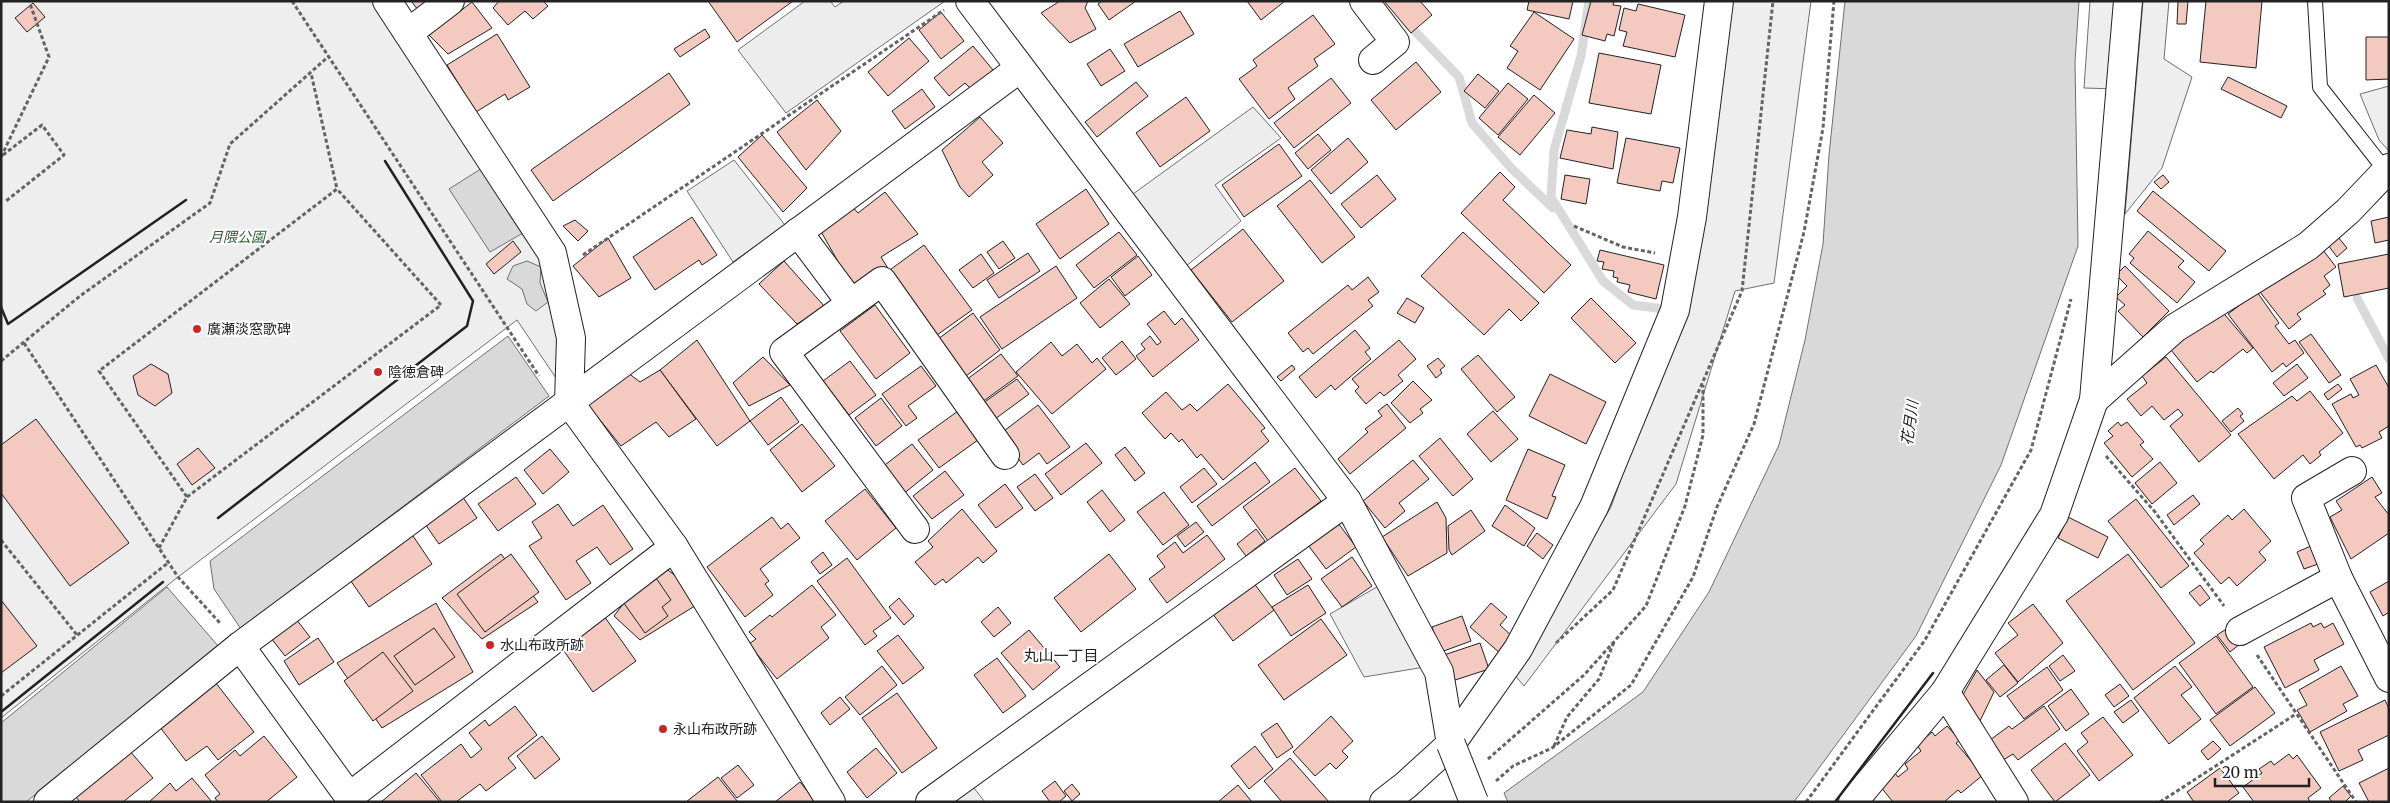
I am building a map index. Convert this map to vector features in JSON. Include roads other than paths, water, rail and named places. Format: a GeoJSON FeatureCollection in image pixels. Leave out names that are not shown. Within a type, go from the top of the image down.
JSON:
{"type":"FeatureCollection","features":[{"type":"Feature","properties":{"kind":"street"},"geometry":{"type":"LineString","coordinates":[[387,1],[552,253],[570,338],[568,402],[674,547],[831,802]]}},
{"type":"Feature","properties":{"kind":"street"},"geometry":{"type":"LineString","coordinates":[[408,33],[450,1]]}},
{"type":"Feature","properties":{"kind":"street"},"geometry":{"type":"LineString","coordinates":[[1364,1],[1395,42],[1373,60]]}},
{"type":"Feature","properties":{"kind":"street"},"geometry":{"type":"LineString","coordinates":[[1384,802],[1406,785],[1451,744],[1518,649],[1594,507],[1676,310],[1692,216],[1719,1]]}},
{"type":"Feature","properties":{"kind":"street"},"geometry":{"type":"LineString","coordinates":[[1853,802],[1944,692],[2054,515],[2094,400],[2128,1]]}},
{"type":"Feature","properties":{"kind":"street"},"geometry":{"type":"LineString","coordinates":[[971,6],[1020,68],[1347,501],[1438,672],[1451,744],[1484,793]]}},
{"type":"Feature","properties":{"kind":"street"},"geometry":{"type":"LineString","coordinates":[[48,802],[240,646],[1020,68]]}},
{"type":"Feature","properties":{"kind":"street"},"geometry":{"type":"LineString","coordinates":[[2094,400],[2175,328],[2308,246],[2348,211],[2387,169]]}},
{"type":"Feature","properties":{"kind":"street"},"geometry":{"type":"LineString","coordinates":[[798,232],[851,303]]}},
{"type":"Feature","properties":{"kind":"street"},"geometry":{"type":"LineString","coordinates":[[915,529],[784,352],[882,281],[1005,455]]}},
{"type":"Feature","properties":{"kind":"street"},"geometry":{"type":"LineString","coordinates":[[2352,471],[2306,498],[2338,578],[2389,678]]}},
{"type":"Feature","properties":{"kind":"street"},"geometry":{"type":"LineString","coordinates":[[930,802],[1347,501]]}},
{"type":"Feature","properties":{"kind":"street"},"geometry":{"type":"LineString","coordinates":[[240,646],[351,799],[674,547]]}},
{"type":"Feature","properties":{"kind":"street"},"geometry":{"type":"LineString","coordinates":[[2240,631],[2338,578]]}},
{"type":"Feature","properties":{"kind":"street"},"geometry":{"type":"LineString","coordinates":[[1944,692],[2014,802]]}},
{"type":"Feature","properties":{"kind":"lane"},"geometry":{"type":"LineString","coordinates":[[2315,1],[2320,87],[2387,169]]}},
{"type":"Feature","properties":{"kind":"water","name":"花月川"},"geometry":{"type":"Polygon","coordinates":[[[1845,1],[2079,1],[2075,62],[2078,246],[2001,465],[1916,636],[1794,802],[1508,802],[1504,793],[1643,692],[1709,592],[1779,445],[1805,340],[1823,244],[1829,155],[1845,1]]]}},
{"type":"Feature","properties":{"kind":"water"},"geometry":{"type":"Polygon","coordinates":[[[487,165],[530,229],[490,252],[449,189],[487,165]]]}},
{"type":"Feature","properties":{"kind":"water"},"geometry":{"type":"Polygon","coordinates":[[[527,261],[541,267],[540,283],[548,302],[536,311],[527,304],[522,289],[507,279],[513,266],[527,261]]]}},
{"type":"Feature","properties":{"kind":"water"},"geometry":{"type":"Polygon","coordinates":[[[508,336],[549,396],[241,629],[214,589],[210,561],[508,336]]]}},
{"type":"Feature","properties":{"kind":"water"},"geometry":{"type":"Polygon","coordinates":[[[167,587],[219,647],[26,802],[1,802],[1,723],[167,587]]]}},
{"type":"Feature","properties":{"kind":"waterway"},"geometry":{"type":"LineString","coordinates":[[1589,1],[1581,56],[1554,150],[1551,197],[1603,281],[1633,305],[1672,310]]}},
{"type":"Feature","properties":{"kind":"waterway"},"geometry":{"type":"LineString","coordinates":[[1406,22],[1459,77],[1472,123],[1512,169],[1553,208]]}},
{"type":"Feature","properties":{"kind":"waterway"},"geometry":{"type":"LineString","coordinates":[[2357,298],[2389,359]]}},
{"type":"Feature","properties":{"kind":"place","name":"廣瀬淡窓歌碑"},"geometry":{"type":"Point","coordinates":[197,329]}},
{"type":"Feature","properties":{"kind":"place","name":"陰徳倉碑"},"geometry":{"type":"Point","coordinates":[378,372]}},
{"type":"Feature","properties":{"kind":"place","name":"水山布政所跡"},"geometry":{"type":"Point","coordinates":[490,645]}},
{"type":"Feature","properties":{"kind":"place","name":"永山布政所跡"},"geometry":{"type":"Point","coordinates":[663,729]}},
{"type":"Feature","properties":{"kind":"district","name":"丸山一丁目"},"geometry":{"type":"Point","coordinates":[1061,656]}},
{"type":"Feature","properties":{"kind":"park label","name":"月隈公園"},"geometry":{"type":"Point","coordinates":[237,237]}}]}
